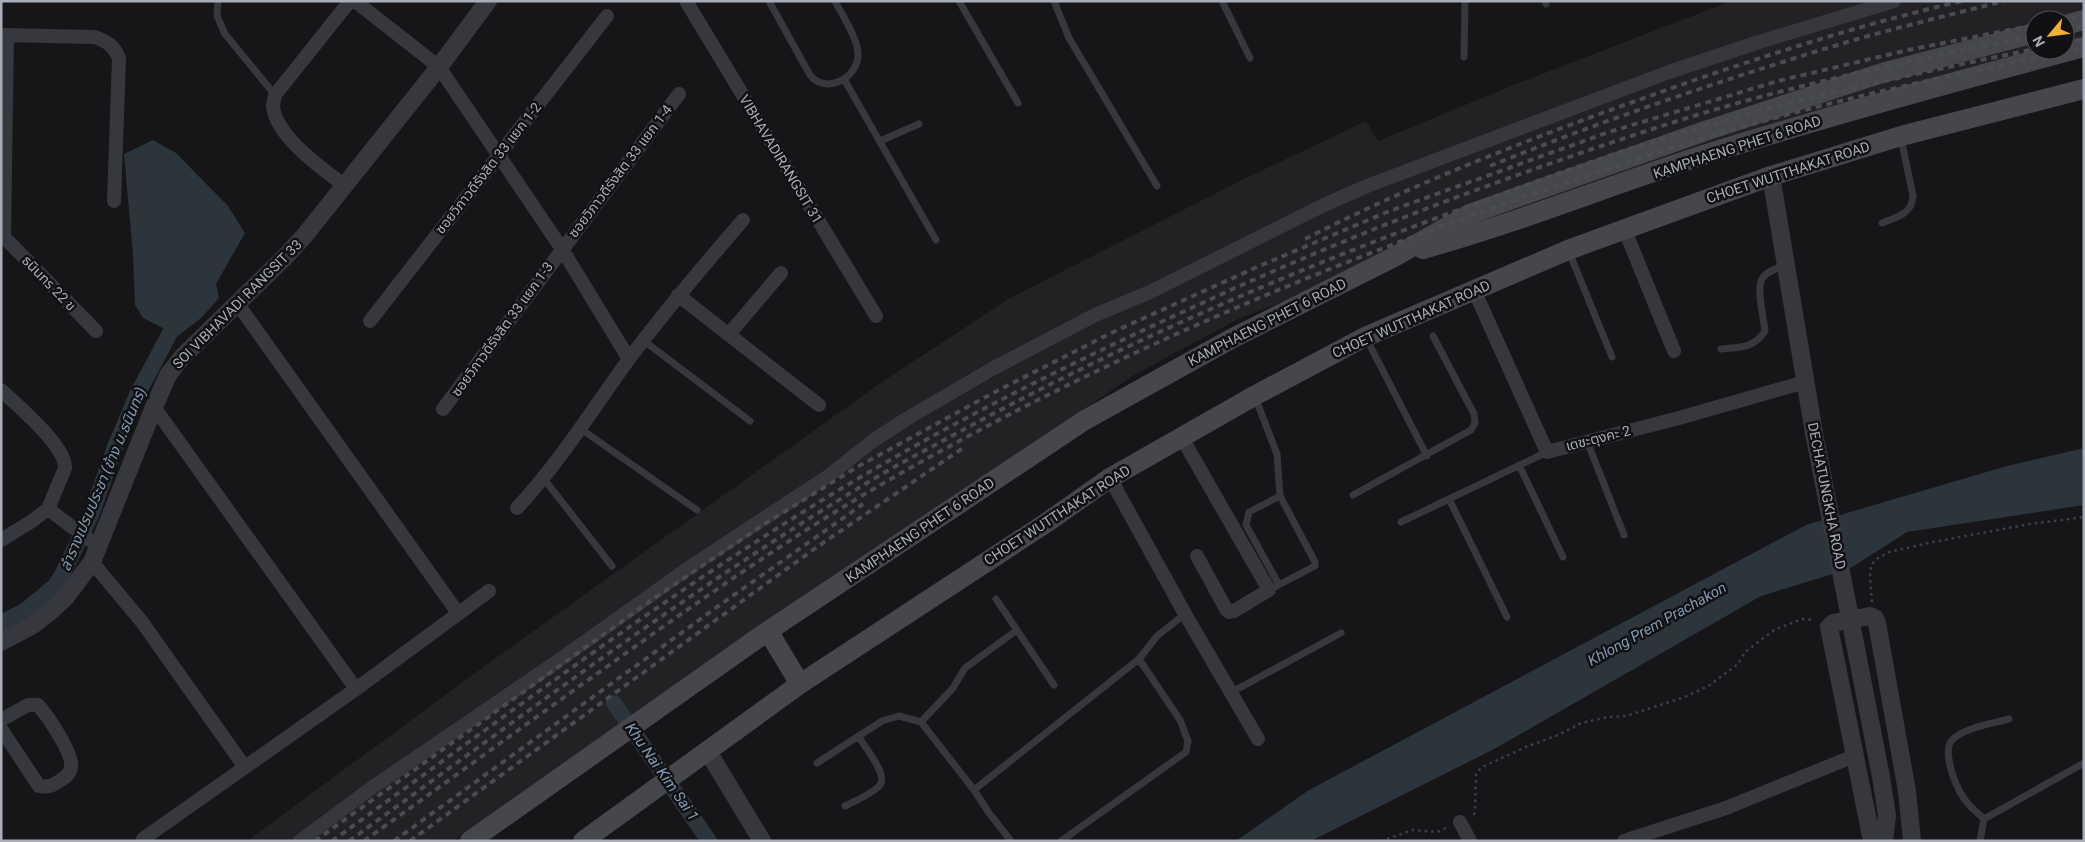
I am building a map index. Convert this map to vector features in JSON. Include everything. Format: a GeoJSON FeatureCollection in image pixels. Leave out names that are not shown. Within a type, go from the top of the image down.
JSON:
{"type":"FeatureCollection","features":[{"type":"Feature","properties":{"kind":"main road","name":"KAMPHAENG PHET 6 ROAD"},"geometry":{"type":"LineString","coordinates":[[470,841],[768,631],[1085,420],[1231,339],[1394,257],[1470,214],[1696,134],[1882,74],[2025,36]]}},
{"type":"Feature","properties":{"kind":"main road","name":"KAMPHAENG PHET 6 ROAD"},"geometry":{"type":"LineString","coordinates":[[1394,257],[1477,234],[1711,153],[1890,100],[2084,46]]}},
{"type":"Feature","properties":{"kind":"main road","name":"CHOET WUTTHAKAT ROAD"},"geometry":{"type":"LineString","coordinates":[[584,841],[800,684],[1046,523],[1110,478],[1254,396],[1365,337],[1568,250],[1771,176],[1901,136],[2084,89]]}},
{"type":"Feature","properties":{"kind":"main road"},"geometry":{"type":"LineString","coordinates":[[768,631],[800,684]]}},
{"type":"Feature","properties":{"kind":"street"},"geometry":{"type":"LineString","coordinates":[[345,186],[303,154],[289,138],[276,117],[273,106],[276,95],[350,1]]}},
{"type":"Feature","properties":{"kind":"street"},"geometry":{"type":"LineString","coordinates":[[355,1],[439,67],[562,249],[630,359]]}},
{"type":"Feature","properties":{"kind":"street","name":"SOI VIBHAVADI RANGSIT 33"},"geometry":{"type":"LineString","coordinates":[[1,642],[33,625],[65,598],[94,550],[168,375],[183,356],[292,250],[439,67],[488,1]]}},
{"type":"Feature","properties":{"kind":"street","name":"VIBHAVADIRANGSIT 31"},"geometry":{"type":"LineString","coordinates":[[686,1],[876,316]]}},
{"type":"Feature","properties":{"kind":"street"},"geometry":{"type":"LineString","coordinates":[[300,841],[370,789],[555,663],[693,565],[827,476],[874,440],[992,368],[1095,315],[1150,292],[1315,209],[1367,186],[1669,72],[1759,42],[1894,1]]}},
{"type":"Feature","properties":{"kind":"street","name":"ซอยวิภาวดีรังสิต 33 แยก 1-2"},"geometry":{"type":"LineString","coordinates":[[370,321],[607,16]]}},
{"type":"Feature","properties":{"kind":"street"},"geometry":{"type":"LineString","coordinates":[[2,237],[4,35],[95,37],[108,42],[114,48],[119,58],[114,201]]}},
{"type":"Feature","properties":{"kind":"street","name":"ซอยวิภาวดีรังสิต 33 แยก 1-4"},"geometry":{"type":"LineString","coordinates":[[562,249],[679,94]]}},
{"type":"Feature","properties":{"kind":"street","name":"DECHATUNGKHA ROAD"},"geometry":{"type":"LineString","coordinates":[[1771,176],[1814,434],[1881,776],[1887,816],[1884,841]]}},
{"type":"Feature","properties":{"kind":"street"},"geometry":{"type":"LineString","coordinates":[[517,508],[544,479],[582,429],[630,359],[678,295],[743,220]]}},
{"type":"Feature","properties":{"kind":"street"},"geometry":{"type":"LineString","coordinates":[[1624,228],[1674,351]]}},
{"type":"Feature","properties":{"kind":"street","name":"ธนินทร 22 ข"},"geometry":{"type":"LineString","coordinates":[[2,237],[96,331]]}},
{"type":"Feature","properties":{"kind":"street","name":"ซอยวิภาวดีรังสิต 33 แยก 1-3"},"geometry":{"type":"LineString","coordinates":[[443,410],[562,249]]}},
{"type":"Feature","properties":{"kind":"street"},"geometry":{"type":"LineString","coordinates":[[729,334],[781,274]]}},
{"type":"Feature","properties":{"kind":"street"},"geometry":{"type":"LineString","coordinates":[[1474,290],[1547,452]]}},
{"type":"Feature","properties":{"kind":"street"},"geometry":{"type":"LineString","coordinates":[[678,295],[819,405]]}},
{"type":"Feature","properties":{"kind":"street"},"geometry":{"type":"LineString","coordinates":[[237,303],[458,613]]}},
{"type":"Feature","properties":{"kind":"street","name":"เดชะตุงคะ 2"},"geometry":{"type":"LineString","coordinates":[[1547,452],[1679,418],[1805,382]]}},
{"type":"Feature","properties":{"kind":"street"},"geometry":{"type":"LineString","coordinates":[[1,390],[55,444],[65,461],[65,468],[48,509],[1,540]]}},
{"type":"Feature","properties":{"kind":"street"},"geometry":{"type":"LineString","coordinates":[[154,407],[356,688]]}},
{"type":"Feature","properties":{"kind":"street"},"geometry":{"type":"LineString","coordinates":[[1182,438],[1274,587],[1234,611],[1229,612],[1197,556]]}},
{"type":"Feature","properties":{"kind":"street"},"geometry":{"type":"LineString","coordinates":[[1110,478],[1185,614],[1258,739]]}},
{"type":"Feature","properties":{"kind":"street"},"geometry":{"type":"LineString","coordinates":[[48,509],[60,517],[94,550],[142,622],[244,766]]}},
{"type":"Feature","properties":{"kind":"street"},"geometry":{"type":"LineString","coordinates":[[143,839],[489,591]]}},
{"type":"Feature","properties":{"kind":"street"},"geometry":{"type":"LineString","coordinates":[[1872,841],[1829,627],[1833,622],[1870,616],[1875,618],[1907,791],[1912,841]]}},
{"type":"Feature","properties":{"kind":"street"},"geometry":{"type":"LineString","coordinates":[[1,720],[28,705],[38,705],[64,745],[72,764],[69,774],[54,785],[40,786],[1,729]]}},
{"type":"Feature","properties":{"kind":"street"},"geometry":{"type":"LineString","coordinates":[[707,750],[762,841]]}},
{"type":"Feature","properties":{"kind":"street"},"geometry":{"type":"LineString","coordinates":[[1624,841],[1726,808],[1854,756]]}},
{"type":"Feature","properties":{"kind":"street","name":"DECHATUNGKHA ROAD"},"geometry":{"type":"LineString","coordinates":[[1887,816],[1902,841]]}},
{"type":"Feature","properties":{"kind":"street"},"geometry":{"type":"LineString","coordinates":[[1460,822],[1470,841]]}},
{"type":"Feature","properties":{"kind":"lane"},"geometry":{"type":"LineString","coordinates":[[218,1],[217,16],[225,34],[276,95]]}},
{"type":"Feature","properties":{"kind":"lane"},"geometry":{"type":"LineString","coordinates":[[769,1],[810,75],[816,83],[825,85],[844,79],[857,64],[858,53],[852,35],[835,1]]}},
{"type":"Feature","properties":{"kind":"lane"},"geometry":{"type":"LineString","coordinates":[[959,1],[1018,103]]}},
{"type":"Feature","properties":{"kind":"lane"},"geometry":{"type":"LineString","coordinates":[[1054,1],[1069,38],[1157,186]]}},
{"type":"Feature","properties":{"kind":"lane"},"geometry":{"type":"LineString","coordinates":[[1222,1],[1250,58]]}},
{"type":"Feature","properties":{"kind":"lane"},"geometry":{"type":"LineString","coordinates":[[1464,57],[1465,1]]}},
{"type":"Feature","properties":{"kind":"lane"},"geometry":{"type":"LineString","coordinates":[[844,79],[936,240]]}},
{"type":"Feature","properties":{"kind":"lane"},"geometry":{"type":"LineString","coordinates":[[880,141],[919,124]]}},
{"type":"Feature","properties":{"kind":"lane"},"geometry":{"type":"LineString","coordinates":[[1882,223],[1906,213],[1912,206],[1913,196],[1901,136]]}},
{"type":"Feature","properties":{"kind":"lane"},"geometry":{"type":"LineString","coordinates":[[1568,250],[1612,356]]}},
{"type":"Feature","properties":{"kind":"lane"},"geometry":{"type":"LineString","coordinates":[[1721,349],[1750,346],[1760,339],[1765,331],[1760,286],[1762,277],[1786,265]]}},
{"type":"Feature","properties":{"kind":"lane"},"geometry":{"type":"LineString","coordinates":[[1353,495],[1472,430],[1475,423],[1474,414],[1433,336]]}},
{"type":"Feature","properties":{"kind":"lane"},"geometry":{"type":"LineString","coordinates":[[1365,337],[1426,456]]}},
{"type":"Feature","properties":{"kind":"lane"},"geometry":{"type":"LineString","coordinates":[[644,341],[750,421]]}},
{"type":"Feature","properties":{"kind":"lane"},"geometry":{"type":"LineString","coordinates":[[1254,396],[1277,454],[1280,496],[1315,562],[1315,566],[1274,587],[1246,525],[1249,512],[1280,496]]}},
{"type":"Feature","properties":{"kind":"lane"},"geometry":{"type":"LineString","coordinates":[[582,429],[697,510]]}},
{"type":"Feature","properties":{"kind":"lane"},"geometry":{"type":"LineString","coordinates":[[1586,441],[1624,535]]}},
{"type":"Feature","properties":{"kind":"lane","name":"เดชะตุงคะ 2"},"geometry":{"type":"LineString","coordinates":[[1400,522],[1547,452]]}},
{"type":"Feature","properties":{"kind":"lane"},"geometry":{"type":"LineString","coordinates":[[1518,465],[1563,557]]}},
{"type":"Feature","properties":{"kind":"lane"},"geometry":{"type":"LineString","coordinates":[[544,479],[612,566]]}},
{"type":"Feature","properties":{"kind":"lane"},"geometry":{"type":"LineString","coordinates":[[1449,499],[1507,617]]}},
{"type":"Feature","properties":{"kind":"lane"},"geometry":{"type":"LineString","coordinates":[[996,599],[1054,685]]}},
{"type":"Feature","properties":{"kind":"lane"},"geometry":{"type":"LineString","coordinates":[[974,790],[1139,659],[1157,636],[1185,614]]}},
{"type":"Feature","properties":{"kind":"lane"},"geometry":{"type":"LineString","coordinates":[[921,722],[953,688],[965,668],[1017,630]]}},
{"type":"Feature","properties":{"kind":"lane"},"geometry":{"type":"LineString","coordinates":[[1232,692],[1341,633]]}},
{"type":"Feature","properties":{"kind":"lane"},"geometry":{"type":"LineString","coordinates":[[1061,841],[1186,752],[1188,741],[1180,720],[1139,659]]}},
{"type":"Feature","properties":{"kind":"lane"},"geometry":{"type":"LineString","coordinates":[[817,763],[882,721],[892,717],[899,716],[921,722],[1011,841]]}},
{"type":"Feature","properties":{"kind":"lane"},"geometry":{"type":"LineString","coordinates":[[1984,819],[1967,803],[1957,786],[1947,751],[1948,745],[1961,733],[2010,719]]}},
{"type":"Feature","properties":{"kind":"lane"},"geometry":{"type":"LineString","coordinates":[[846,806],[881,784],[882,778],[878,768],[858,736]]}},
{"type":"Feature","properties":{"kind":"lane"},"geometry":{"type":"LineString","coordinates":[[1984,819],[2084,763]]}},
{"type":"Feature","properties":{"kind":"lane"},"geometry":{"type":"LineString","coordinates":[[1980,841],[1984,819]]}},
{"type":"Feature","properties":{"kind":"path"},"geometry":{"type":"LineString","coordinates":[[1875,618],[1870,590],[1871,565],[1878,558],[1889,552],[2030,524],[2084,516]]}},
{"type":"Feature","properties":{"kind":"path"},"geometry":{"type":"LineString","coordinates":[[1381,841],[1413,830],[1437,832],[1473,816],[1476,810],[1476,774],[1482,767],[1558,735],[1580,722],[1626,716],[1685,697],[1710,685],[1738,664],[1745,652],[1774,630],[1790,623],[1802,619],[1819,621],[1829,627]]}},
{"type":"Feature","properties":{"kind":"shaded area"},"geometry":{"type":"Polygon","coordinates":[[[1731,1],[2084,1],[2084,57],[2075,59],[2075,10],[2025,10],[2025,60],[2073,60],[1508,215],[1238,319],[1134,375],[453,841],[247,841],[497,657],[882,382],[1010,298],[1244,179],[1366,121],[1378,141],[1516,84],[1731,1]]]}},
{"type":"Feature","properties":{"kind":"water"},"geometry":{"type":"Polygon","coordinates":[[[153,140],[176,153],[228,206],[245,233],[216,284],[219,298],[201,318],[178,336],[143,318],[135,305],[133,254],[124,154],[153,140]]]}},
{"type":"Feature","properties":{"kind":"water","name":"Khlong Prem Prachakon"},"geometry":{"type":"Polygon","coordinates":[[[2084,448],[2084,505],[1907,532],[1849,569],[1761,596],[1496,748],[1311,841],[1236,841],[1309,790],[1806,525],[2007,466],[2084,448]]]}},
{"type":"Feature","properties":{"kind":"waterway","name":"ลำรางเปรมประชา (ข้าง ม.ธนินทร)"},"geometry":{"type":"LineString","coordinates":[[1,623],[26,610],[55,586],[62,575],[91,515],[115,447],[137,395],[180,314]]}},
{"type":"Feature","properties":{"kind":"waterway","name":"Khu Nai Kim Sai 1"},"geometry":{"type":"LineString","coordinates":[[614,703],[709,841]]}},
{"type":"Feature","properties":{"kind":"railway"},"geometry":{"type":"LineString","coordinates":[[1305,239],[1426,182],[1591,117],[1714,73],[1796,47],[1879,22],[1962,1]]}},
{"type":"Feature","properties":{"kind":"railway"},"geometry":{"type":"LineString","coordinates":[[1490,166],[1625,115],[1762,69],[1854,40],[2004,1]]}},
{"type":"Feature","properties":{"kind":"railway"},"geometry":{"type":"LineString","coordinates":[[2075,18],[2084,16]]}},
{"type":"Feature","properties":{"kind":"railway"},"geometry":{"type":"LineString","coordinates":[[2075,28],[2084,26]]}},
{"type":"Feature","properties":{"kind":"railway"},"geometry":{"type":"LineString","coordinates":[[315,841],[656,597],[763,525],[857,467],[995,392],[1111,333],[1257,267],[1392,210],[1609,132],[1778,81],[1908,50],[2025,27]]}},
{"type":"Feature","properties":{"kind":"railway"},"geometry":{"type":"LineString","coordinates":[[332,841],[657,608],[791,520],[859,478],[942,431],[1027,386],[1113,344],[1242,285],[1371,230],[1502,181],[1634,135],[1723,107],[1814,83],[2025,38]]}},
{"type":"Feature","properties":{"kind":"railway"},"geometry":{"type":"LineString","coordinates":[[2075,41],[2084,39]]}},
{"type":"Feature","properties":{"kind":"railway"},"geometry":{"type":"LineString","coordinates":[[364,841],[659,629],[798,535],[870,491],[950,446],[1113,363],[1279,290],[1364,256],[1450,223],[1632,161],[1793,113],[1938,79],[2084,48]]}},
{"type":"Feature","properties":{"kind":"railway"},"geometry":{"type":"LineString","coordinates":[[349,841],[666,613],[796,527],[911,458],[1021,399],[1142,340],[1327,260],[1543,179],[1664,138],[1737,117],[1822,96],[2025,51]]}},
{"type":"Feature","properties":{"kind":"railway"},"geometry":{"type":"LineString","coordinates":[[410,841],[817,547],[966,446]]}},
{"type":"Feature","properties":{"kind":"railway"},"geometry":{"type":"LineString","coordinates":[[394,841],[724,602],[863,504]]}}]}
